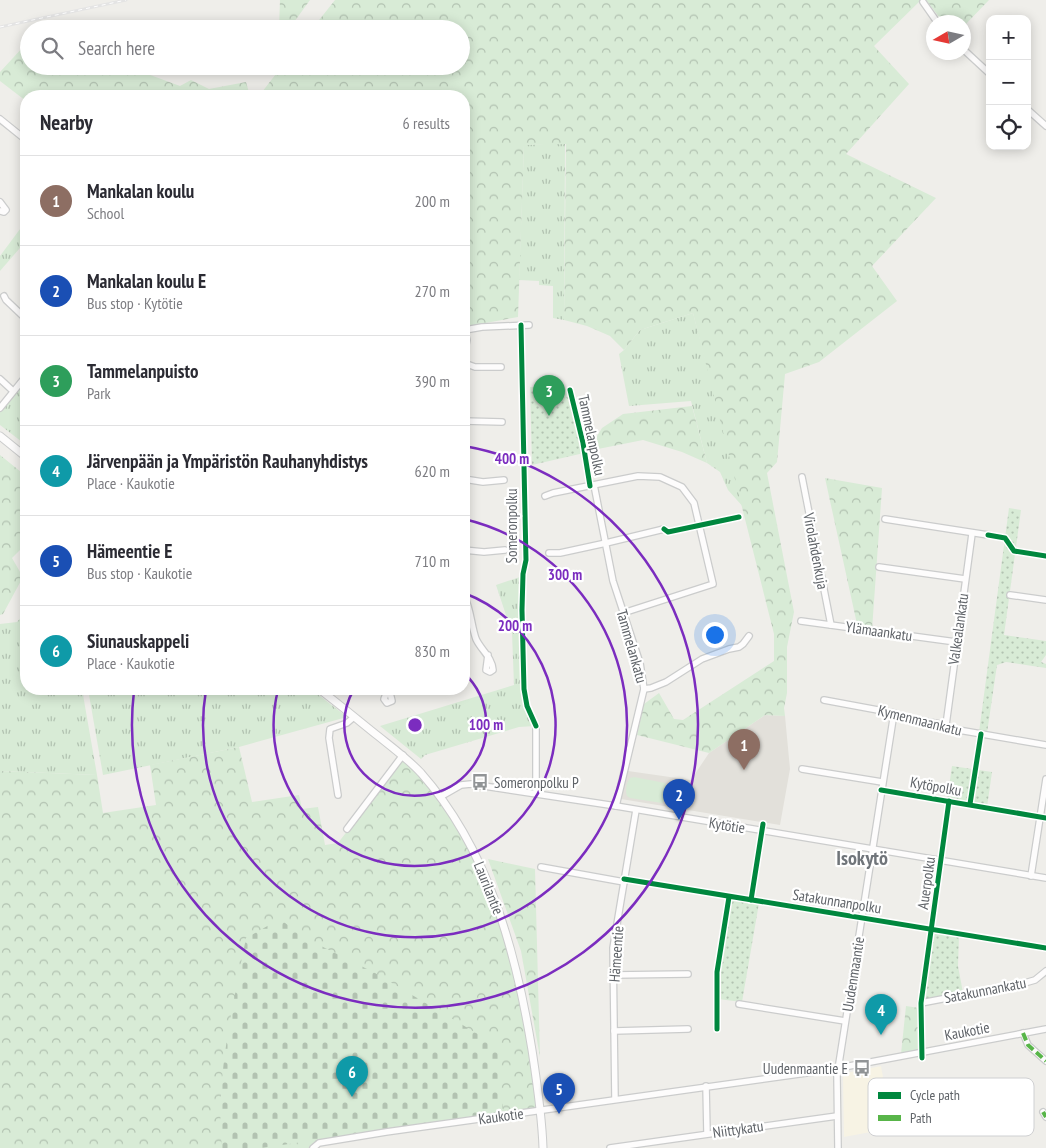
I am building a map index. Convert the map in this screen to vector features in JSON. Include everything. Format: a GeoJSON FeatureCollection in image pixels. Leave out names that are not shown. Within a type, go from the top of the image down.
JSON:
{"type":"FeatureCollection","features":[{"type":"Feature","properties":{"kind":"street"},"geometry":{"type":"LineString","coordinates":[[922,2],[932,15]]}},
{"type":"Feature","properties":{"kind":"street"},"geometry":{"type":"LineString","coordinates":[[971,56],[986,70]]}},
{"type":"Feature","properties":{"kind":"street"},"geometry":{"type":"LineString","coordinates":[[1031,113],[1046,126]]}},
{"type":"Feature","properties":{"kind":"street"},"geometry":{"type":"LineString","coordinates":[[0,119],[20,135]]}},
{"type":"Feature","properties":{"kind":"street"},"geometry":{"type":"LineString","coordinates":[[0,202],[6,210],[4,212],[0,211]]}},
{"type":"Feature","properties":{"kind":"street"},"geometry":{"type":"LineString","coordinates":[[4,296],[20,313]]}},
{"type":"Feature","properties":{"kind":"street"},"geometry":{"type":"LineString","coordinates":[[470,329],[530,325]]}},
{"type":"Feature","properties":{"kind":"street"},"geometry":{"type":"LineString","coordinates":[[470,365],[475,367],[501,366]]}},
{"type":"Feature","properties":{"kind":"street"},"geometry":{"type":"LineString","coordinates":[[0,379],[13,391]]}},
{"type":"Feature","properties":{"kind":"street"},"geometry":{"type":"LineString","coordinates":[[0,408],[20,383]]}},
{"type":"Feature","properties":{"kind":"street"},"geometry":{"type":"LineString","coordinates":[[470,421],[502,422]]}},
{"type":"Feature","properties":{"kind":"street"},"geometry":{"type":"LineString","coordinates":[[0,436],[20,452]]}},
{"type":"Feature","properties":{"kind":"street"},"geometry":{"type":"LineString","coordinates":[[545,496],[638,476],[660,477],[682,488],[694,503],[713,584],[623,613]]}},
{"type":"Feature","properties":{"kind":"street","name":"Virolahdenkuja"},"geometry":{"type":"LineString","coordinates":[[802,477],[831,625]]}},
{"type":"Feature","properties":{"kind":"street"},"geometry":{"type":"LineString","coordinates":[[470,480],[483,482],[504,480]]}},
{"type":"Feature","properties":{"kind":"street","name":"Tammelankatu"},"geometry":{"type":"LineString","coordinates":[[594,485],[613,581],[640,663],[644,689],[616,806]]}},
{"type":"Feature","properties":{"kind":"street"},"geometry":{"type":"LineString","coordinates":[[885,519],[988,535]]}},
{"type":"Feature","properties":{"kind":"street"},"geometry":{"type":"LineString","coordinates":[[549,553],[560,553],[664,529]]}},
{"type":"Feature","properties":{"kind":"street","name":"Valkealankatu"},"geometry":{"type":"LineString","coordinates":[[946,725],[972,534]]}},
{"type":"Feature","properties":{"kind":"street"},"geometry":{"type":"LineString","coordinates":[[470,551],[484,552],[505,550]]}},
{"type":"Feature","properties":{"kind":"street"},"geometry":{"type":"LineString","coordinates":[[879,567],[965,578]]}},
{"type":"Feature","properties":{"kind":"street"},"geometry":{"type":"LineString","coordinates":[[1010,595],[1046,600]]}},
{"type":"Feature","properties":{"kind":"street"},"geometry":{"type":"LineString","coordinates":[[470,621],[477,640],[488,655]]}},
{"type":"Feature","properties":{"kind":"street","name":"Ylämaankatu"},"geometry":{"type":"LineString","coordinates":[[801,621],[956,642]]}},
{"type":"Feature","properties":{"kind":"street"},"geometry":{"type":"LineString","coordinates":[[644,689],[666,682],[702,659],[739,647],[749,636]]}},
{"type":"Feature","properties":{"kind":"street","name":"Laurilantie"},"geometry":{"type":"LineString","coordinates":[[326,695],[403,755],[418,770],[440,797],[468,840],[486,879],[507,934],[524,1004],[541,1111],[543,1148]]}},
{"type":"Feature","properties":{"kind":"street","name":"Kymenmaankatu"},"geometry":{"type":"LineString","coordinates":[[824,700],[894,713],[900,717],[946,725],[948,728],[1046,745]]}},
{"type":"Feature","properties":{"kind":"street","name":"Uudenmaantie"},"geometry":{"type":"LineString","coordinates":[[838,1148],[838,1067],[894,713]]}},
{"type":"Feature","properties":{"kind":"street"},"geometry":{"type":"LineString","coordinates":[[338,795],[329,738],[330,729],[347,723],[354,717]]}},
{"type":"Feature","properties":{"kind":"street"},"geometry":{"type":"LineString","coordinates":[[536,726],[536,794]]}},
{"type":"Feature","properties":{"kind":"street"},"geometry":{"type":"LineString","coordinates":[[347,829],[403,755]]}},
{"type":"Feature","properties":{"kind":"street"},"geometry":{"type":"LineString","coordinates":[[802,769],[882,782]]}},
{"type":"Feature","properties":{"kind":"street"},"geometry":{"type":"LineString","coordinates":[[1031,876],[1046,779]]}},
{"type":"Feature","properties":{"kind":"street","name":"Kytötie"},"geometry":{"type":"LineString","coordinates":[[440,797],[466,784],[616,806],[1046,878]]}},
{"type":"Feature","properties":{"kind":"street","name":"Hämeentie"},"geometry":{"type":"LineString","coordinates":[[614,1099],[613,948],[636,810]]}},
{"type":"Feature","properties":{"kind":"street"},"geometry":{"type":"LineString","coordinates":[[541,867],[624,882]]}},
{"type":"Feature","properties":{"kind":"street","name":"Satakunnankatu"},"geometry":{"type":"LineString","coordinates":[[921,1003],[1021,984],[1034,980],[1046,972]]}},
{"type":"Feature","properties":{"kind":"street"},"geometry":{"type":"LineString","coordinates":[[613,975],[688,974]]}},
{"type":"Feature","properties":{"kind":"street"},"geometry":{"type":"LineString","coordinates":[[740,1004],[845,1021]]}},
{"type":"Feature","properties":{"kind":"street"},"geometry":{"type":"LineString","coordinates":[[614,1031],[688,1029]]}},
{"type":"Feature","properties":{"kind":"street","name":"Kaukotie"},"geometry":{"type":"LineString","coordinates":[[313,1148],[319,1143],[384,1132],[838,1067],[1046,1029]]}},
{"type":"Feature","properties":{"kind":"street"},"geometry":{"type":"LineString","coordinates":[[1023,1033],[1028,1045],[1046,1061]]}},
{"type":"Feature","properties":{"kind":"street"},"geometry":{"type":"LineString","coordinates":[[706,1086],[707,1133]]}},
{"type":"Feature","properties":{"kind":"street","name":"Niittykatu"},"geometry":{"type":"LineString","coordinates":[[610,1148],[838,1116]]}},
{"type":"Feature","properties":{"kind":"shaded area"},"geometry":{"type":"Polygon","coordinates":[[[765,715],[785,716],[790,769],[780,825],[621,799],[628,771],[691,780],[709,753],[765,715]]]}},
{"type":"Feature","properties":{"kind":"shaded area"},"geometry":{"type":"Polygon","coordinates":[[[881,1066],[883,1078],[868,1078],[868,1132],[844,1137],[843,1075],[881,1066]]]}},
{"type":"Feature","properties":{"kind":"green space"},"geometry":{"type":"Polygon","coordinates":[[[280,0],[310,0],[296,20],[279,20],[280,0]]]}},
{"type":"Feature","properties":{"kind":"green space"},"geometry":{"type":"Polygon","coordinates":[[[335,0],[921,0],[874,46],[909,84],[846,154],[936,198],[872,266],[897,301],[819,362],[785,374],[777,462],[767,473],[794,612],[787,647],[785,716],[765,715],[709,753],[637,735],[644,704],[659,693],[674,719],[683,720],[774,661],[774,634],[693,313],[640,330],[624,350],[610,336],[587,326],[564,320],[566,144],[524,145],[518,317],[470,326],[470,90],[264,90],[275,75],[470,75],[470,20],[319,20],[335,0]]]}},
{"type":"Feature","properties":{"kind":"green space"},"geometry":{"type":"Polygon","coordinates":[[[926,0],[989,0],[971,19],[971,15],[938,15],[926,0]]]}},
{"type":"Feature","properties":{"kind":"green space"},"geometry":{"type":"Polygon","coordinates":[[[20,50],[20,75],[150,75],[180,86],[191,80],[209,89],[246,82],[248,90],[20,90],[20,96],[0,81],[0,72],[20,50]]]}},
{"type":"Feature","properties":{"kind":"green space"},"geometry":{"type":"Polygon","coordinates":[[[565,143],[564,320],[553,318],[553,286],[539,285],[539,281],[519,280],[524,145],[565,143]]]}},
{"type":"Feature","properties":{"kind":"green space"},"geometry":{"type":"Polygon","coordinates":[[[20,229],[20,248],[0,271],[0,256],[20,229]]]}},
{"type":"Feature","properties":{"kind":"green space"},"geometry":{"type":"Polygon","coordinates":[[[693,313],[745,509],[728,490],[720,472],[707,463],[691,401],[629,406],[619,354],[640,330],[693,313]]]}},
{"type":"Feature","properties":{"kind":"green space"},"geometry":{"type":"Polygon","coordinates":[[[20,385],[20,440],[0,425],[0,412],[20,385]]]}},
{"type":"Feature","properties":{"kind":"green space"},"geometry":{"type":"Polygon","coordinates":[[[530,387],[570,389],[584,453],[532,465],[530,387]]]}},
{"type":"Feature","properties":{"kind":"green space"},"geometry":{"type":"Polygon","coordinates":[[[692,406],[707,463],[682,452],[643,440],[588,451],[602,428],[623,414],[692,406]]]}},
{"type":"Feature","properties":{"kind":"green space"},"geometry":{"type":"Polygon","coordinates":[[[0,455],[20,471],[20,550],[12,558],[20,572],[20,583],[3,614],[0,615],[0,455]]]}},
{"type":"Feature","properties":{"kind":"green space"},"geometry":{"type":"Polygon","coordinates":[[[825,478],[882,488],[872,630],[856,628],[857,624],[825,478]]]}},
{"type":"Feature","properties":{"kind":"green space"},"geometry":{"type":"Polygon","coordinates":[[[1009,508],[1021,510],[1004,635],[1046,641],[1046,655],[1041,662],[1046,664],[1046,668],[1006,662],[997,665],[987,733],[979,732],[1009,508]]]}},
{"type":"Feature","properties":{"kind":"green space"},"geometry":{"type":"Polygon","coordinates":[[[520,577],[522,683],[524,702],[535,726],[519,727],[425,755],[421,759],[380,726],[514,685],[512,633],[496,585],[520,577]]]}},
{"type":"Feature","properties":{"kind":"green space"},"geometry":{"type":"Polygon","coordinates":[[[20,619],[20,695],[83,695],[97,775],[0,771],[0,624],[17,622],[20,619]]]}},
{"type":"Feature","properties":{"kind":"green space"},"geometry":{"type":"Polygon","coordinates":[[[89,695],[319,695],[347,717],[239,747],[103,775],[89,695]]]}},
{"type":"Feature","properties":{"kind":"green space"},"geometry":{"type":"Polygon","coordinates":[[[239,747],[252,802],[299,795],[302,809],[318,807],[325,845],[338,843],[402,760],[403,755],[440,797],[468,840],[507,934],[541,1111],[319,1143],[313,1148],[0,1148],[0,771],[97,775],[103,813],[156,805],[150,765],[239,747]]]}},
{"type":"Feature","properties":{"kind":"green space"},"geometry":{"type":"Polygon","coordinates":[[[952,766],[992,772],[987,807],[947,801],[952,766]]]}},
{"type":"Feature","properties":{"kind":"green space"},"geometry":{"type":"Polygon","coordinates":[[[634,777],[665,783],[667,788],[664,801],[662,803],[627,796],[627,784],[630,778],[634,777]]]}},
{"type":"Feature","properties":{"kind":"green space"},"geometry":{"type":"Polygon","coordinates":[[[488,859],[535,869],[540,1057],[521,951],[488,859]]]}},
{"type":"Feature","properties":{"kind":"green space"},"geometry":{"type":"Polygon","coordinates":[[[730,899],[759,903],[742,1002],[718,999],[718,971],[730,899]]]}},
{"type":"Feature","properties":{"kind":"green space"},"geometry":{"type":"Polygon","coordinates":[[[280,919],[303,937],[375,973],[498,1046],[500,1087],[504,1113],[261,1148],[222,1148],[220,1122],[223,1069],[246,938],[280,919]]]}},
{"type":"Feature","properties":{"kind":"green space"},"geometry":{"type":"Polygon","coordinates":[[[932,931],[959,936],[958,966],[963,993],[922,1001],[932,931]]]}},
{"type":"Feature","properties":{"kind":"green space"},"geometry":{"type":"Polygon","coordinates":[[[906,1006],[919,1008],[919,1051],[901,1054],[906,1006]]]}},
{"type":"Feature","properties":{"kind":"railway"},"geometry":{"type":"LineString","coordinates":[[33,20],[126,0]]}},
{"type":"Feature","properties":{"kind":"railway"},"geometry":{"type":"LineString","coordinates":[[0,27],[20,23]]}},
{"type":"Feature","properties":{"kind":"marked path"},"geometry":{"type":"LineString","coordinates":[[1023,1033],[1028,1045],[1046,1061]]}},
{"type":"Feature","properties":{"kind":"marked path"},"geometry":{"type":"LineString","coordinates":[[1043,1112],[1046,1117]]}},
{"type":"Feature","properties":{"kind":"cycle path","name":"Someronpolku"},"geometry":{"type":"LineString","coordinates":[[521,325],[526,560],[523,574],[522,610],[524,689],[527,706],[536,726]]}},
{"type":"Feature","properties":{"kind":"cycle path","name":"Tammelanpolku"},"geometry":{"type":"LineString","coordinates":[[570,390],[583,443],[590,486]]}},
{"type":"Feature","properties":{"kind":"cycle path"},"geometry":{"type":"LineString","coordinates":[[664,529],[668,532],[739,517]]}},
{"type":"Feature","properties":{"kind":"cycle path"},"geometry":{"type":"LineString","coordinates":[[988,535],[1005,538],[1014,551],[1046,556]]}},
{"type":"Feature","properties":{"kind":"cycle path"},"geometry":{"type":"LineString","coordinates":[[970,804],[981,734]]}},
{"type":"Feature","properties":{"kind":"cycle path","name":"Kytöpolku"},"geometry":{"type":"LineString","coordinates":[[881,790],[1046,818]]}},
{"type":"Feature","properties":{"kind":"cycle path","name":"Kytöpolku"},"geometry":{"type":"LineString","coordinates":[[922,1058],[921,1003],[949,801]]}},
{"type":"Feature","properties":{"kind":"cycle path"},"geometry":{"type":"LineString","coordinates":[[751,900],[763,824]]}},
{"type":"Feature","properties":{"kind":"cycle path","name":"Satakunnanpolku"},"geometry":{"type":"LineString","coordinates":[[624,879],[1046,948]]}},
{"type":"Feature","properties":{"kind":"cycle path"},"geometry":{"type":"LineString","coordinates":[[717,1029],[717,972],[729,897]]}},
{"type":"Feature","properties":{"kind":"place","name":"Tammelanpuisto"},"geometry":{"type":"Point","coordinates":[549,416]}},
{"type":"Feature","properties":{"kind":"place","name":"Mankalan koulu"},"geometry":{"type":"Point","coordinates":[744,770]}},
{"type":"Feature","properties":{"kind":"place","name":"Someronpolku P"},"geometry":{"type":"Point","coordinates":[480,782]}},
{"type":"Feature","properties":{"kind":"place","name":"Mankalan koulu E"},"geometry":{"type":"Point","coordinates":[679,820]}},
{"type":"Feature","properties":{"kind":"place","name":"Järvenpään ja Ympäristön Rauhanyhdistys"},"geometry":{"type":"Point","coordinates":[881,1035]}},
{"type":"Feature","properties":{"kind":"place","name":"Uudenmaantie E"},"geometry":{"type":"Point","coordinates":[862,1068]}},
{"type":"Feature","properties":{"kind":"place","name":"Siunauskappeli"},"geometry":{"type":"Point","coordinates":[352,1097]}},
{"type":"Feature","properties":{"kind":"place","name":"Hämeentie E"},"geometry":{"type":"Point","coordinates":[559,1114]}},
{"type":"Feature","properties":{"kind":"district","name":"Isokytö"},"geometry":{"type":"Point","coordinates":[862,858]}}]}
